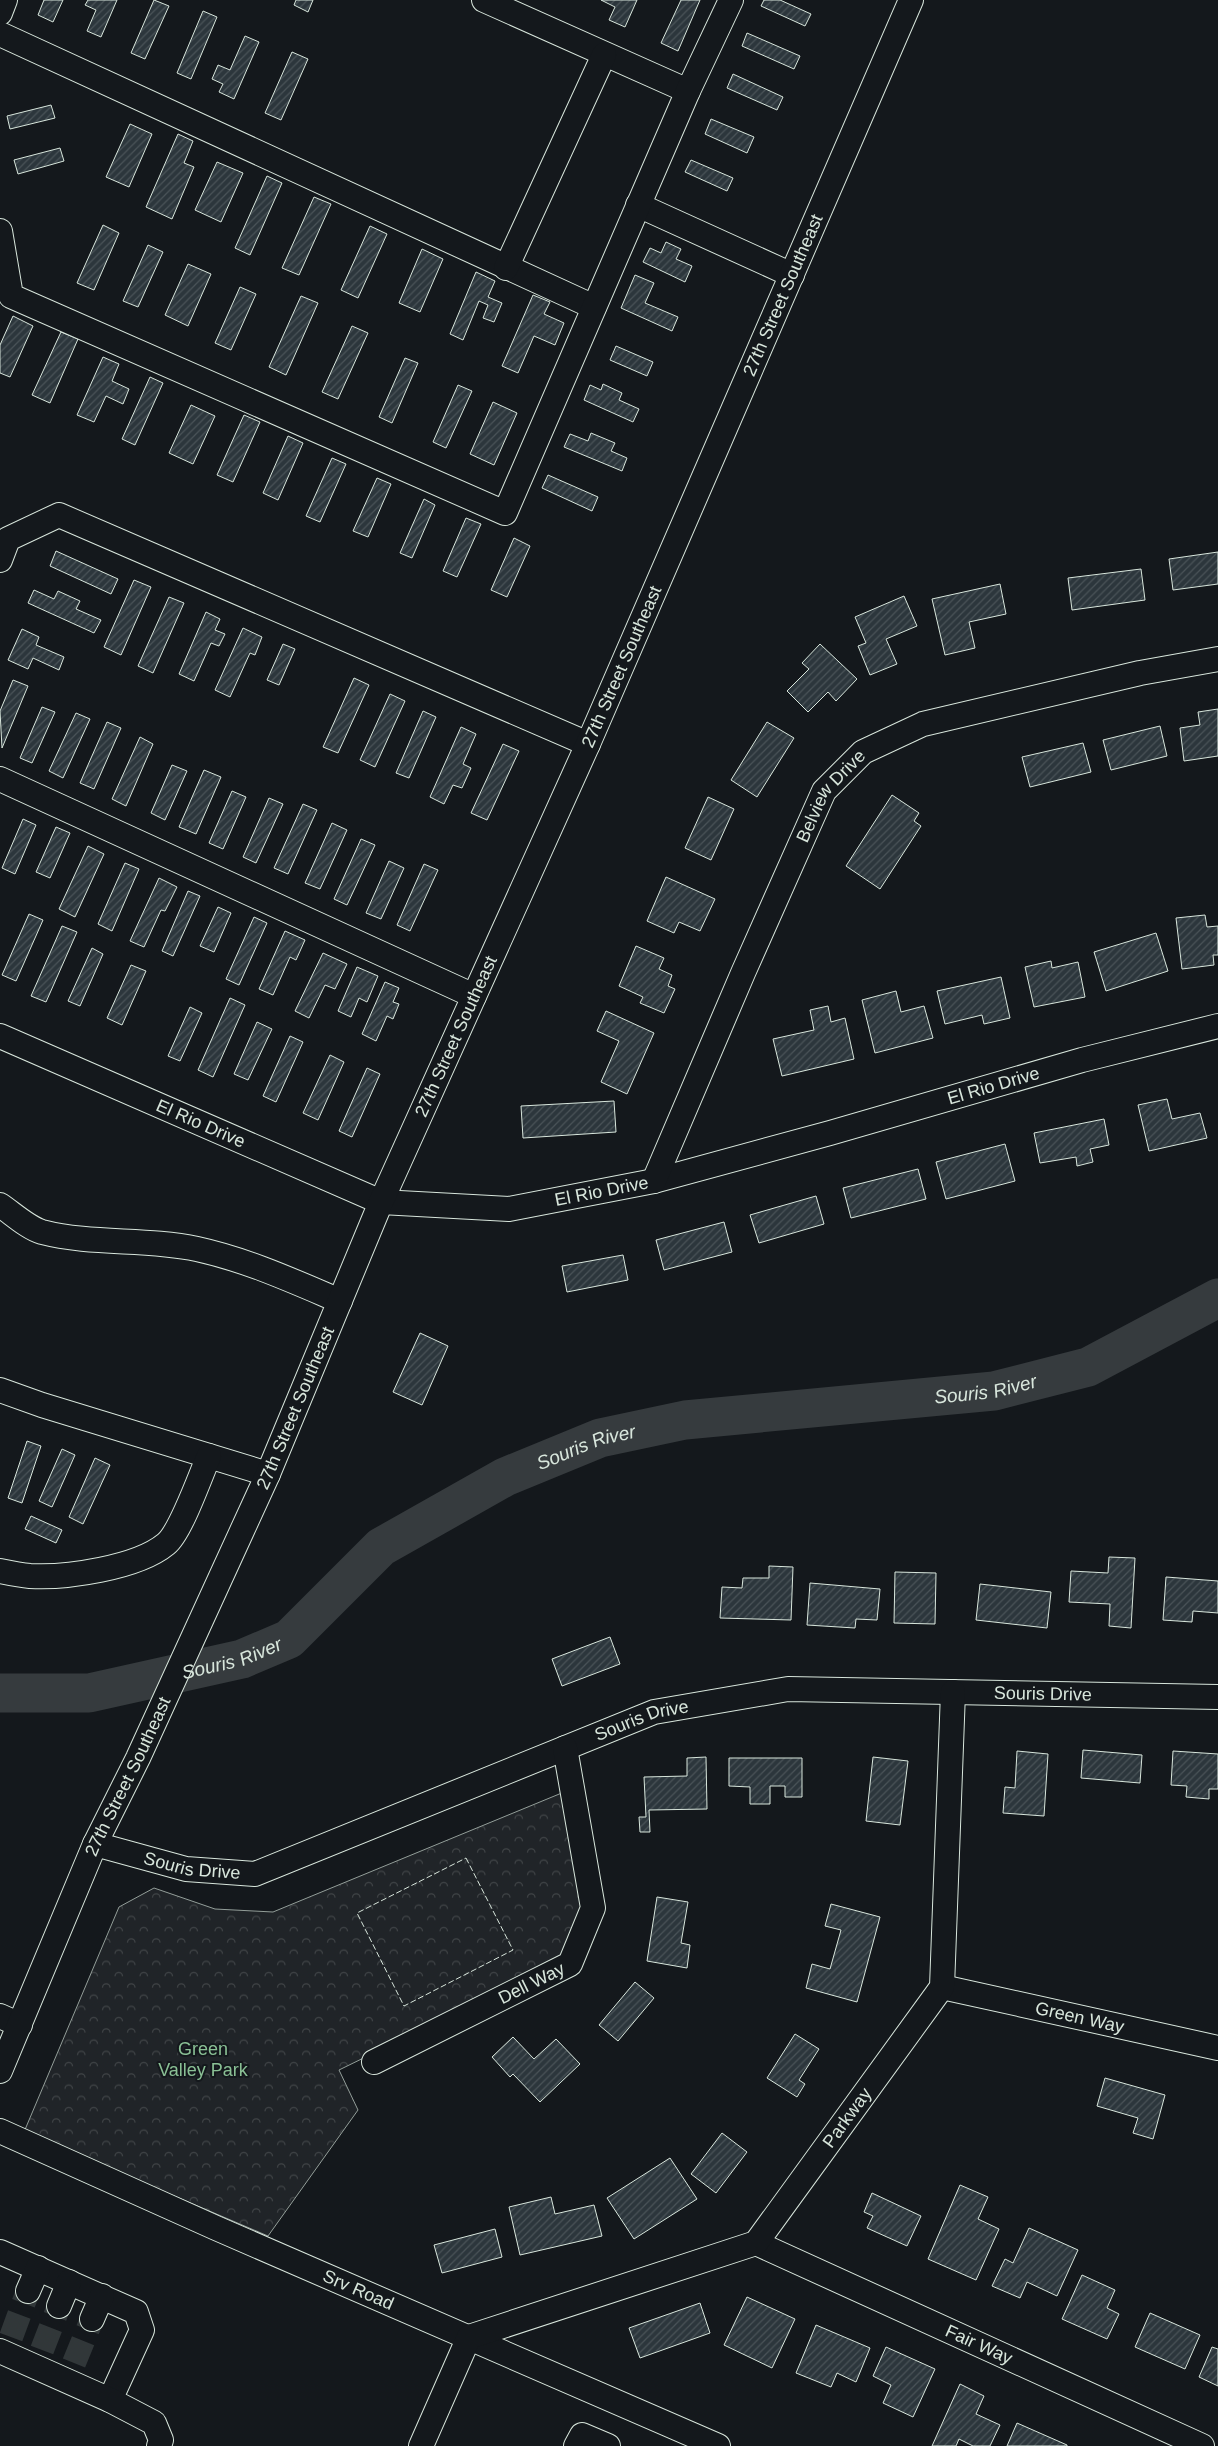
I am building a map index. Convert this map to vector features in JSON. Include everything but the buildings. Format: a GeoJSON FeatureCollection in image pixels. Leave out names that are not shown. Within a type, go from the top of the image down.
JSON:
{"type":"FeatureCollection","features":[{"type":"Feature","properties":{"kind":"street"},"geometry":{"type":"LineString","coordinates":[[0,13],[5,0]]}},
{"type":"Feature","properties":{"kind":"street"},"geometry":{"type":"LineString","coordinates":[[484,0],[688,91]]}},
{"type":"Feature","properties":{"kind":"street"},"geometry":{"type":"LineString","coordinates":[[0,231],[11,296],[505,512],[688,91],[731,0]]}},
{"type":"Feature","properties":{"kind":"street","name":"27th Street Southeast"},"geometry":{"type":"LineString","coordinates":[[0,2070],[10,2020],[138,1758],[268,1474],[381,1202],[588,744],[912,0]]}},
{"type":"Feature","properties":{"kind":"street"},"geometry":{"type":"LineString","coordinates":[[0,34],[594,307]]}},
{"type":"Feature","properties":{"kind":"street"},"geometry":{"type":"LineString","coordinates":[[506,268],[604,55]]}},
{"type":"Feature","properties":{"kind":"street"},"geometry":{"type":"LineString","coordinates":[[638,205],[792,275]]}},
{"type":"Feature","properties":{"kind":"street"},"geometry":{"type":"LineString","coordinates":[[0,560],[8,539],[59,515],[588,744]]}},
{"type":"Feature","properties":{"kind":"street","name":"Belview Drive"},"geometry":{"type":"LineString","coordinates":[[654,1181],[743,973],[824,791],[863,752],[923,724],[1140,673],[1218,659]]}},
{"type":"Feature","properties":{"kind":"street"},"geometry":{"type":"LineString","coordinates":[[0,779],[474,996]]}},
{"type":"Feature","properties":{"kind":"street","name":"El Rio Drive"},"geometry":{"type":"LineString","coordinates":[[0,1036],[381,1202],[509,1209],[654,1181],[840,1130],[1082,1060],[1218,1026]]}},
{"type":"Feature","properties":{"kind":"street"},"geometry":{"type":"LineString","coordinates":[[0,1205],[40,1231],[74,1236],[152,1242],[240,1259],[340,1301]]}},
{"type":"Feature","properties":{"kind":"street"},"geometry":{"type":"LineString","coordinates":[[0,1390],[42,1405],[268,1474]]}},
{"type":"Feature","properties":{"kind":"street"},"geometry":{"type":"LineString","coordinates":[[0,1571],[30,1576],[65,1574],[109,1567],[143,1557],[166,1544],[177,1528],[209,1456]]}},
{"type":"Feature","properties":{"kind":"street","name":"Souris Drive"},"geometry":{"type":"LineString","coordinates":[[95,1844],[186,1869],[256,1874],[654,1712],[788,1689],[1218,1697]]}},
{"type":"Feature","properties":{"kind":"street"},"geometry":{"type":"LineString","coordinates":[[942,1987],[953,1692]]}},
{"type":"Feature","properties":{"kind":"street","name":"Dell Way"},"geometry":{"type":"LineString","coordinates":[[374,2062],[570,1964],[593,1908],[565,1748]]}},
{"type":"Feature","properties":{"kind":"street","name":"Green Way"},"geometry":{"type":"LineString","coordinates":[[942,1987],[1218,2048]]}},
{"type":"Feature","properties":{"kind":"street","name":"Parkway"},"geometry":{"type":"LineString","coordinates":[[756,2243],[942,1987]]}},
{"type":"Feature","properties":{"kind":"street","name":"Srv Road"},"geometry":{"type":"LineString","coordinates":[[0,2131],[216,2228],[718,2446]]}},
{"type":"Feature","properties":{"kind":"street"},"geometry":{"type":"LineString","coordinates":[[421,2446],[470,2337],[756,2243]]}},
{"type":"Feature","properties":{"kind":"street","name":"Fair Way"},"geometry":{"type":"LineString","coordinates":[[756,2243],[1202,2446]]}},
{"type":"Feature","properties":{"kind":"street"},"geometry":{"type":"LineString","coordinates":[[1,2255],[38,2268],[136,2312],[142,2330],[110,2400]]}},
{"type":"Feature","properties":{"kind":"street"},"geometry":{"type":"LineString","coordinates":[[28,2291],[38,2268]]}},
{"type":"Feature","properties":{"kind":"street"},"geometry":{"type":"LineString","coordinates":[[60,2306],[69,2282]]}},
{"type":"Feature","properties":{"kind":"street"},"geometry":{"type":"LineString","coordinates":[[92,2319],[102,2296]]}},
{"type":"Feature","properties":{"kind":"street"},"geometry":{"type":"LineString","coordinates":[[5,2347],[38,2358],[70,2372],[110,2400],[154,2423],[162,2440],[159,2446]]}},
{"type":"Feature","properties":{"kind":"street"},"geometry":{"type":"LineString","coordinates":[[576,2446],[582,2434],[608,2446]]}},
{"type":"Feature","properties":{"kind":"green space","name":"Green Valley Park"},"geometry":{"type":"Polygon","coordinates":[[[569,1790],[589,1905],[566,1959],[339,2070],[358,2110],[268,2236],[24,2132],[119,1907],[154,1888],[215,1909],[273,1912],[569,1790]]]}},
{"type":"Feature","properties":{"kind":"waterway","name":"Souris River"},"geometry":{"type":"LineString","coordinates":[[0,1693],[89,1693],[242,1659],[289,1639],[381,1547],[505,1477],[600,1438],[685,1420],[994,1391],[1088,1367],[1218,1298]]}},
{"type":"Feature","properties":{"kind":"tunnel"},"geometry":{"type":"LineString","coordinates":[[11,2337],[28,2291]]}},
{"type":"Feature","properties":{"kind":"tunnel"},"geometry":{"type":"LineString","coordinates":[[42,2350],[59,2306]]}},
{"type":"Feature","properties":{"kind":"tunnel"},"geometry":{"type":"LineString","coordinates":[[74,2363],[92,2319]]}},
{"type":"Feature","properties":{"kind":"fence"},"geometry":{"type":"LineString","coordinates":[[466,1858],[513,1950],[404,2006],[357,1913],[466,1858]]}}]}
